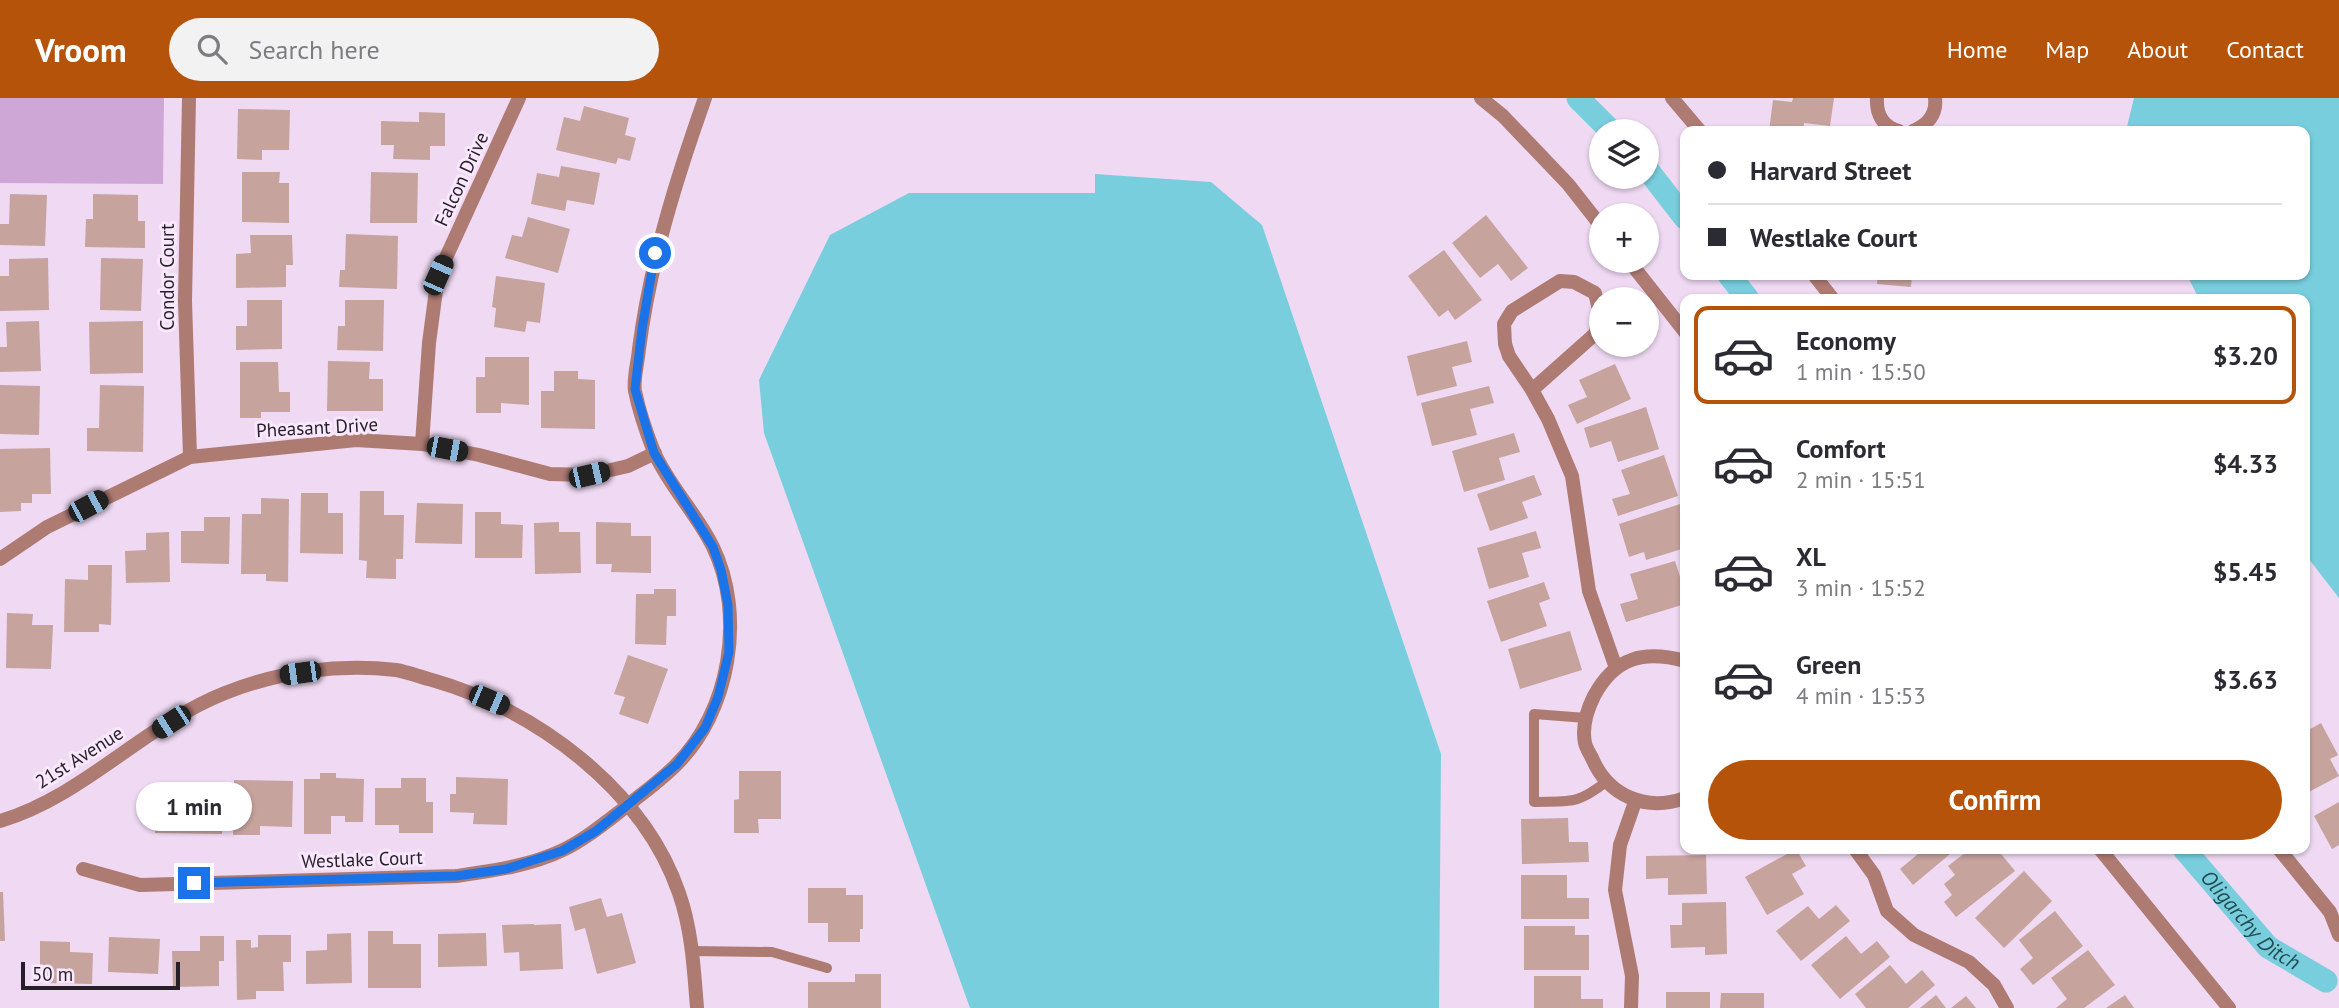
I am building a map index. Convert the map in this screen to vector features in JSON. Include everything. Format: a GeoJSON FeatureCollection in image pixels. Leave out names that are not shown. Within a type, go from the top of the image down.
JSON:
{"type":"FeatureCollection","features":[{"type":"Feature","properties":{"kind":"street","name":"Condor Court"},"geometry":{"type":"LineString","coordinates":[[189,98],[185,301],[190,457]]}},
{"type":"Feature","properties":{"kind":"street","name":"Falcon Drive"},"geometry":{"type":"LineString","coordinates":[[422,444],[429,343],[438,275],[519,98]]}},
{"type":"Feature","properties":{"kind":"street","name":"Westlake Court"},"geometry":{"type":"LineString","coordinates":[[83,869],[140,885],[456,876],[506,869],[562,851],[596,831],[677,764],[705,728],[718,697],[729,652],[728,605],[713,547],[654,453],[635,389],[655,253],[705,98]]}},
{"type":"Feature","properties":{"kind":"street"},"geometry":{"type":"LineString","coordinates":[[1672,98],[1696,126]]}},
{"type":"Feature","properties":{"kind":"street"},"geometry":{"type":"LineString","coordinates":[[1877,98],[1880,116],[1890,126]]}},
{"type":"Feature","properties":{"kind":"street"},"geometry":{"type":"LineString","coordinates":[[1921,126],[1933,114],[1935,98]]}},
{"type":"Feature","properties":{"kind":"street"},"geometry":{"type":"LineString","coordinates":[[1484,99],[1568,184],[1589,211]]}},
{"type":"Feature","properties":{"kind":"street"},"geometry":{"type":"LineString","coordinates":[[1638,273],[1680,326]]}},
{"type":"Feature","properties":{"kind":"street"},"geometry":{"type":"LineString","coordinates":[[1818,280],[1829,294]]}},
{"type":"Feature","properties":{"kind":"street"},"geometry":{"type":"LineString","coordinates":[[1532,390],[1595,334],[1600,314],[1595,293],[1574,282],[1560,281],[1512,311],[1504,324],[1505,344],[1509,356],[1548,419],[1572,476],[1589,591],[1616,668]]}},
{"type":"Feature","properties":{"kind":"street","name":"Pheasant Drive"},"geometry":{"type":"LineString","coordinates":[[0,559],[47,527],[190,457],[356,440],[422,444],[479,455],[550,474],[589,475],[628,466],[654,453]]}},
{"type":"Feature","properties":{"kind":"street"},"geometry":{"type":"LineString","coordinates":[[1680,658],[1646,656],[1625,662],[1616,668],[1597,690],[1586,710],[1585,743],[1599,775],[1635,802],[1673,803],[1680,800]]}},
{"type":"Feature","properties":{"kind":"street","name":"21st Avenue"},"geometry":{"type":"LineString","coordinates":[[0,821],[54,798],[171,722],[223,694],[280,675],[339,668],[398,670],[469,691],[508,708],[558,738],[596,772],[627,806],[657,845],[679,893],[692,951],[697,1008]]}},
{"type":"Feature","properties":{"kind":"street"},"geometry":{"type":"LineString","coordinates":[[1631,1008],[1632,976],[1615,890],[1620,845],[1635,802]]}},
{"type":"Feature","properties":{"kind":"street"},"geometry":{"type":"LineString","coordinates":[[1859,854],[1874,875],[1887,911],[1914,935],[1969,962],[1994,985],[2007,1008]]}},
{"type":"Feature","properties":{"kind":"street"},"geometry":{"type":"LineString","coordinates":[[2104,854],[2229,1008]]}},
{"type":"Feature","properties":{"kind":"street"},"geometry":{"type":"LineString","coordinates":[[2283,854],[2330,912],[2339,935]]}},
{"type":"Feature","properties":{"kind":"lane"},"geometry":{"type":"LineString","coordinates":[[1586,718],[1534,715],[1534,802],[1573,801],[1584,798],[1606,782]]}},
{"type":"Feature","properties":{"kind":"lane"},"geometry":{"type":"LineString","coordinates":[[692,951],[772,952],[827,968]]}},
{"type":"Feature","properties":{"kind":"shaded area"},"geometry":{"type":"Polygon","coordinates":[[[0,98],[164,98],[163,184],[0,183],[0,98]]]}},
{"type":"Feature","properties":{"kind":"water"},"geometry":{"type":"Polygon","coordinates":[[[2134,98],[2339,98],[2339,598],[2310,560],[2310,294],[2196,294],[2190,280],[2310,280],[2310,126],[2127,126],[2134,98]]]}},
{"type":"Feature","properties":{"kind":"water"},"geometry":{"type":"Polygon","coordinates":[[[1095,174],[1211,182],[1262,225],[1441,754],[1439,1008],[970,1008],[764,433],[759,380],[830,235],[909,193],[1095,193],[1095,174]]]}},
{"type":"Feature","properties":{"kind":"building"},"geometry":{"type":"Polygon","coordinates":[[[1793,98],[1834,98],[1830,126],[1804,123],[1804,126],[1770,126],[1773,100],[1792,102],[1793,98]]]}},
{"type":"Feature","properties":{"kind":"building"},"geometry":{"type":"Polygon","coordinates":[[[584,106],[629,118],[625,135],[636,138],[630,161],[618,158],[616,164],[556,150],[564,117],[580,121],[584,106]]]}},
{"type":"Feature","properties":{"kind":"building"},"geometry":{"type":"Polygon","coordinates":[[[238,109],[290,110],[289,150],[262,150],[262,160],[237,159],[238,109]]]}},
{"type":"Feature","properties":{"kind":"building"},"geometry":{"type":"Polygon","coordinates":[[[419,112],[445,113],[445,146],[430,146],[430,160],[393,159],[394,145],[381,145],[381,121],[419,122],[419,112]]]}},
{"type":"Feature","properties":{"kind":"building"},"geometry":{"type":"Polygon","coordinates":[[[561,166],[600,173],[594,205],[567,200],[565,211],[531,204],[537,173],[559,177],[561,166]]]}},
{"type":"Feature","properties":{"kind":"building"},"geometry":{"type":"Polygon","coordinates":[[[242,172],[280,172],[279,183],[289,183],[289,223],[242,222],[242,172]]]}},
{"type":"Feature","properties":{"kind":"building"},"geometry":{"type":"Polygon","coordinates":[[[371,172],[418,173],[417,223],[370,223],[371,172]]]}},
{"type":"Feature","properties":{"kind":"building"},"geometry":{"type":"Polygon","coordinates":[[[10,194],[47,195],[45,246],[0,245],[0,224],[9,224],[10,194]]]}},
{"type":"Feature","properties":{"kind":"building"},"geometry":{"type":"Polygon","coordinates":[[[93,194],[138,195],[138,221],[145,221],[145,248],[85,247],[86,219],[93,219],[93,194]]]}},
{"type":"Feature","properties":{"kind":"building"},"geometry":{"type":"Polygon","coordinates":[[[1486,215],[1528,268],[1511,281],[1498,264],[1480,278],[1452,243],[1486,215]]]}},
{"type":"Feature","properties":{"kind":"building"},"geometry":{"type":"Polygon","coordinates":[[[528,217],[570,229],[558,273],[505,258],[512,235],[522,237],[528,217]]]}},
{"type":"Feature","properties":{"kind":"building"},"geometry":{"type":"Polygon","coordinates":[[[346,234],[398,236],[397,289],[339,287],[340,270],[345,270],[346,234]]]}},
{"type":"Feature","properties":{"kind":"building"},"geometry":{"type":"Polygon","coordinates":[[[250,235],[292,235],[293,265],[286,265],[286,287],[236,288],[236,254],[251,253],[250,235]]]}},
{"type":"Feature","properties":{"kind":"building"},"geometry":{"type":"Polygon","coordinates":[[[1444,250],[1482,300],[1455,320],[1448,310],[1439,317],[1408,276],[1444,250]]]}},
{"type":"Feature","properties":{"kind":"building"},"geometry":{"type":"Polygon","coordinates":[[[48,258],[49,310],[0,311],[0,276],[9,276],[9,259],[48,258]]]}},
{"type":"Feature","properties":{"kind":"building"},"geometry":{"type":"Polygon","coordinates":[[[101,258],[143,259],[141,311],[100,310],[101,258]]]}},
{"type":"Feature","properties":{"kind":"building"},"geometry":{"type":"Polygon","coordinates":[[[496,276],[545,283],[540,323],[527,321],[525,332],[494,327],[496,308],[492,307],[496,276]]]}},
{"type":"Feature","properties":{"kind":"building"},"geometry":{"type":"Polygon","coordinates":[[[1877,280],[1912,280],[1911,287],[1877,284],[1877,280]]]}},
{"type":"Feature","properties":{"kind":"building"},"geometry":{"type":"Polygon","coordinates":[[[247,300],[282,300],[282,349],[236,350],[236,326],[247,326],[247,300]]]}},
{"type":"Feature","properties":{"kind":"building"},"geometry":{"type":"Polygon","coordinates":[[[345,300],[384,300],[383,351],[337,350],[338,326],[345,326],[345,300]]]}},
{"type":"Feature","properties":{"kind":"building"},"geometry":{"type":"Polygon","coordinates":[[[39,321],[41,371],[0,372],[0,347],[7,347],[6,322],[39,321]]]}},
{"type":"Feature","properties":{"kind":"building"},"geometry":{"type":"Polygon","coordinates":[[[143,321],[143,373],[90,374],[89,322],[143,321]]]}},
{"type":"Feature","properties":{"kind":"building"},"geometry":{"type":"Polygon","coordinates":[[[1467,341],[1472,362],[1452,367],[1457,386],[1417,396],[1407,356],[1467,341]]]}},
{"type":"Feature","properties":{"kind":"building"},"geometry":{"type":"Polygon","coordinates":[[[485,357],[529,357],[529,405],[501,403],[501,413],[476,413],[476,377],[485,377],[485,357]]]}},
{"type":"Feature","properties":{"kind":"building"},"geometry":{"type":"Polygon","coordinates":[[[328,361],[370,362],[369,379],[383,379],[383,411],[327,411],[328,361]]]}},
{"type":"Feature","properties":{"kind":"building"},"geometry":{"type":"Polygon","coordinates":[[[240,362],[278,362],[279,392],[290,392],[290,412],[261,412],[261,418],[240,418],[240,362]]]}},
{"type":"Feature","properties":{"kind":"building"},"geometry":{"type":"Polygon","coordinates":[[[1615,364],[1631,399],[1577,424],[1568,405],[1587,397],[1579,380],[1615,364]]]}},
{"type":"Feature","properties":{"kind":"building"},"geometry":{"type":"Polygon","coordinates":[[[554,371],[578,371],[578,379],[595,380],[595,429],[541,428],[541,391],[554,391],[554,371]]]}},
{"type":"Feature","properties":{"kind":"building"},"geometry":{"type":"Polygon","coordinates":[[[0,385],[40,386],[39,435],[0,434],[0,385]]]}},
{"type":"Feature","properties":{"kind":"building"},"geometry":{"type":"Polygon","coordinates":[[[100,385],[144,386],[143,452],[87,451],[87,428],[99,428],[100,385]]]}},
{"type":"Feature","properties":{"kind":"building"},"geometry":{"type":"Polygon","coordinates":[[[1489,386],[1494,403],[1470,409],[1477,435],[1432,446],[1421,403],[1489,386]]]}},
{"type":"Feature","properties":{"kind":"building"},"geometry":{"type":"Polygon","coordinates":[[[1646,407],[1659,449],[1618,462],[1611,441],[1590,448],[1584,428],[1646,407]]]}},
{"type":"Feature","properties":{"kind":"building"},"geometry":{"type":"Polygon","coordinates":[[[1514,433],[1520,452],[1499,458],[1505,480],[1464,492],[1452,451],[1514,433]]]}},
{"type":"Feature","properties":{"kind":"building"},"geometry":{"type":"Polygon","coordinates":[[[50,448],[51,494],[32,494],[32,503],[21,503],[21,511],[0,512],[0,449],[50,448]]]}},
{"type":"Feature","properties":{"kind":"building"},"geometry":{"type":"Polygon","coordinates":[[[1664,455],[1678,496],[1618,516],[1612,499],[1630,494],[1621,470],[1664,455]]]}},
{"type":"Feature","properties":{"kind":"building"},"geometry":{"type":"Polygon","coordinates":[[[1534,475],[1542,495],[1522,502],[1528,518],[1490,531],[1477,494],[1534,475]]]}},
{"type":"Feature","properties":{"kind":"building"},"geometry":{"type":"Polygon","coordinates":[[[360,491],[384,491],[384,515],[404,515],[403,559],[396,559],[396,579],[366,578],[367,561],[359,560],[360,491]]]}},
{"type":"Feature","properties":{"kind":"building"},"geometry":{"type":"Polygon","coordinates":[[[301,493],[328,493],[328,513],[343,513],[343,554],[300,553],[301,493]]]}},
{"type":"Feature","properties":{"kind":"building"},"geometry":{"type":"Polygon","coordinates":[[[261,498],[289,499],[288,582],[266,581],[266,574],[241,574],[242,514],[261,514],[261,498]]]}},
{"type":"Feature","properties":{"kind":"building"},"geometry":{"type":"Polygon","coordinates":[[[417,503],[463,504],[462,544],[415,543],[417,503]]]}},
{"type":"Feature","properties":{"kind":"building"},"geometry":{"type":"Polygon","coordinates":[[[1680,504],[1680,550],[1646,560],[1644,552],[1629,557],[1619,524],[1680,504]]]}},
{"type":"Feature","properties":{"kind":"building"},"geometry":{"type":"Polygon","coordinates":[[[475,512],[501,512],[501,524],[523,525],[522,558],[475,558],[475,512]]]}},
{"type":"Feature","properties":{"kind":"building"},"geometry":{"type":"Polygon","coordinates":[[[204,517],[230,517],[229,564],[181,563],[181,531],[204,531],[204,517]]]}},
{"type":"Feature","properties":{"kind":"building"},"geometry":{"type":"Polygon","coordinates":[[[559,522],[559,532],[580,532],[581,573],[535,574],[534,523],[559,522]]]}},
{"type":"Feature","properties":{"kind":"building"},"geometry":{"type":"Polygon","coordinates":[[[596,522],[631,523],[631,536],[651,536],[651,573],[611,572],[612,564],[596,564],[596,522]]]}},
{"type":"Feature","properties":{"kind":"building"},"geometry":{"type":"Polygon","coordinates":[[[1536,531],[1541,548],[1522,553],[1529,577],[1489,589],[1477,548],[1536,531]]]}},
{"type":"Feature","properties":{"kind":"building"},"geometry":{"type":"Polygon","coordinates":[[[169,532],[170,582],[126,583],[125,551],[146,550],[146,533],[169,532]]]}},
{"type":"Feature","properties":{"kind":"building"},"geometry":{"type":"Polygon","coordinates":[[[1675,561],[1680,577],[1680,606],[1626,622],[1620,604],[1638,599],[1630,574],[1675,561]]]}},
{"type":"Feature","properties":{"kind":"building"},"geometry":{"type":"Polygon","coordinates":[[[88,565],[112,565],[111,625],[99,624],[99,632],[64,632],[65,579],[88,580],[88,565]]]}},
{"type":"Feature","properties":{"kind":"building"},"geometry":{"type":"Polygon","coordinates":[[[1544,582],[1550,599],[1539,603],[1547,626],[1501,642],[1487,601],[1544,582]]]}},
{"type":"Feature","properties":{"kind":"building"},"geometry":{"type":"Polygon","coordinates":[[[654,589],[676,589],[676,616],[667,616],[666,645],[635,644],[636,594],[654,594],[654,589]]]}},
{"type":"Feature","properties":{"kind":"building"},"geometry":{"type":"Polygon","coordinates":[[[7,613],[33,614],[32,625],[53,625],[51,669],[6,668],[7,613]]]}},
{"type":"Feature","properties":{"kind":"building"},"geometry":{"type":"Polygon","coordinates":[[[1570,631],[1582,670],[1520,689],[1508,649],[1570,631]]]}},
{"type":"Feature","properties":{"kind":"building"},"geometry":{"type":"Polygon","coordinates":[[[628,655],[668,669],[648,724],[619,714],[625,697],[614,694],[628,655]]]}},
{"type":"Feature","properties":{"kind":"building"},"geometry":{"type":"Polygon","coordinates":[[[2321,723],[2338,755],[2330,759],[2339,776],[2310,791],[2310,729],[2321,723]]]}},
{"type":"Feature","properties":{"kind":"building"},"geometry":{"type":"Polygon","coordinates":[[[739,771],[781,771],[781,819],[758,819],[759,833],[734,833],[734,800],[739,799],[739,771]]]}},
{"type":"Feature","properties":{"kind":"building"},"geometry":{"type":"Polygon","coordinates":[[[320,773],[336,773],[336,778],[364,779],[363,822],[345,822],[345,816],[331,816],[331,834],[304,834],[304,779],[320,779],[320,773]]]}},
{"type":"Feature","properties":{"kind":"building"},"geometry":{"type":"Polygon","coordinates":[[[456,777],[508,779],[507,825],[473,824],[474,813],[450,812],[450,794],[456,794],[456,777]]]}},
{"type":"Feature","properties":{"kind":"building"},"geometry":{"type":"Polygon","coordinates":[[[401,778],[426,778],[426,802],[433,802],[433,833],[399,833],[399,825],[375,825],[375,788],[401,788],[401,778]]]}},
{"type":"Feature","properties":{"kind":"building"},"geometry":{"type":"Polygon","coordinates":[[[234,780],[293,781],[292,827],[260,826],[260,835],[233,835],[234,780]]]}},
{"type":"Feature","properties":{"kind":"building"},"geometry":{"type":"Polygon","coordinates":[[[165,782],[223,783],[222,834],[155,833],[155,807],[164,808],[165,782]]]}},
{"type":"Feature","properties":{"kind":"building"},"geometry":{"type":"Polygon","coordinates":[[[2339,802],[2339,845],[2332,849],[2314,816],[2339,802]]]}},
{"type":"Feature","properties":{"kind":"building"},"geometry":{"type":"Polygon","coordinates":[[[1568,818],[1569,842],[1588,842],[1589,862],[1522,864],[1521,819],[1568,818]]]}},
{"type":"Feature","properties":{"kind":"building"},"geometry":{"type":"Polygon","coordinates":[[[1787,854],[1799,854],[1806,866],[1792,874],[1804,894],[1767,915],[1745,877],[1787,854]]]}},
{"type":"Feature","properties":{"kind":"building"},"geometry":{"type":"Polygon","coordinates":[[[1918,854],[1950,854],[1913,885],[1900,869],[1918,854]]]}},
{"type":"Feature","properties":{"kind":"building"},"geometry":{"type":"Polygon","coordinates":[[[1964,854],[2001,854],[2015,871],[1956,917],[1944,902],[1952,895],[1944,884],[1955,875],[1948,866],[1964,854]]]}},
{"type":"Feature","properties":{"kind":"building"},"geometry":{"type":"Polygon","coordinates":[[[1706,855],[1707,894],[1668,895],[1668,878],[1646,879],[1646,856],[1706,855]]]}},
{"type":"Feature","properties":{"kind":"building"},"geometry":{"type":"Polygon","coordinates":[[[2024,871],[2052,901],[2004,948],[1975,918],[2024,871]]]}},
{"type":"Feature","properties":{"kind":"building"},"geometry":{"type":"Polygon","coordinates":[[[1521,875],[1567,875],[1567,898],[1589,898],[1589,919],[1521,919],[1521,875]]]}},
{"type":"Feature","properties":{"kind":"building"},"geometry":{"type":"Polygon","coordinates":[[[808,888],[846,888],[846,895],[863,895],[863,929],[860,929],[860,942],[828,942],[828,923],[808,923],[808,888]]]}},
{"type":"Feature","properties":{"kind":"building"},"geometry":{"type":"Polygon","coordinates":[[[0,892],[3,892],[5,941],[0,941],[0,892]]]}},
{"type":"Feature","properties":{"kind":"building"},"geometry":{"type":"Polygon","coordinates":[[[601,898],[607,917],[622,913],[636,963],[597,974],[585,928],[575,931],[569,907],[601,898]]]}},
{"type":"Feature","properties":{"kind":"building"},"geometry":{"type":"Polygon","coordinates":[[[1726,902],[1727,954],[1705,955],[1705,947],[1671,948],[1670,925],[1682,925],[1682,903],[1726,902]]]}},
{"type":"Feature","properties":{"kind":"building"},"geometry":{"type":"Polygon","coordinates":[[[1836,905],[1850,921],[1801,961],[1776,931],[1808,906],[1819,919],[1836,905]]]}},
{"type":"Feature","properties":{"kind":"building"},"geometry":{"type":"Polygon","coordinates":[[[2055,911],[2083,946],[2033,985],[2020,969],[2033,958],[2019,940],[2055,911]]]}},
{"type":"Feature","properties":{"kind":"building"},"geometry":{"type":"Polygon","coordinates":[[[561,924],[563,969],[520,971],[519,952],[504,953],[502,925],[561,924]]]}},
{"type":"Feature","properties":{"kind":"building"},"geometry":{"type":"Polygon","coordinates":[[[1524,926],[1575,926],[1575,935],[1589,935],[1589,970],[1524,970],[1524,926]]]}},
{"type":"Feature","properties":{"kind":"building"},"geometry":{"type":"Polygon","coordinates":[[[368,931],[393,931],[393,944],[421,944],[421,988],[368,988],[368,931]]]}},
{"type":"Feature","properties":{"kind":"building"},"geometry":{"type":"Polygon","coordinates":[[[351,933],[352,983],[306,984],[306,951],[327,950],[327,934],[351,933]]]}},
{"type":"Feature","properties":{"kind":"building"},"geometry":{"type":"Polygon","coordinates":[[[486,933],[487,966],[438,967],[438,934],[486,933]]]}},
{"type":"Feature","properties":{"kind":"building"},"geometry":{"type":"Polygon","coordinates":[[[258,935],[291,935],[291,962],[283,962],[284,991],[256,991],[256,999],[237,1000],[236,940],[251,940],[251,948],[258,947],[258,935]]]}},
{"type":"Feature","properties":{"kind":"building"},"geometry":{"type":"Polygon","coordinates":[[[200,936],[224,936],[224,961],[219,961],[219,986],[173,987],[172,951],[200,951],[200,936]]]}},
{"type":"Feature","properties":{"kind":"building"},"geometry":{"type":"Polygon","coordinates":[[[1846,936],[1861,954],[1877,941],[1890,957],[1840,999],[1811,965],[1846,936]]]}},
{"type":"Feature","properties":{"kind":"building"},"geometry":{"type":"Polygon","coordinates":[[[109,937],[160,939],[158,974],[108,972],[109,937]]]}},
{"type":"Feature","properties":{"kind":"building"},"geometry":{"type":"Polygon","coordinates":[[[40,941],[70,942],[70,952],[93,953],[92,984],[45,983],[46,965],[40,965],[40,941]]]}},
{"type":"Feature","properties":{"kind":"building"},"geometry":{"type":"Polygon","coordinates":[[[2088,950],[2115,985],[2084,1008],[2056,1008],[2067,999],[2051,978],[2088,950]]]}},
{"type":"Feature","properties":{"kind":"building"},"geometry":{"type":"Polygon","coordinates":[[[1890,965],[1906,984],[1922,970],[1935,985],[1908,1008],[1866,1008],[1855,994],[1890,965]]]}},
{"type":"Feature","properties":{"kind":"building"},"geometry":{"type":"Polygon","coordinates":[[[855,974],[881,974],[881,1008],[808,1008],[808,982],[855,982],[855,974]]]}},
{"type":"Feature","properties":{"kind":"building"},"geometry":{"type":"Polygon","coordinates":[[[1534,976],[1581,976],[1581,999],[1603,999],[1603,1008],[1534,1008],[1534,976]]]}},
{"type":"Feature","properties":{"kind":"building"},"geometry":{"type":"Polygon","coordinates":[[[1666,992],[1710,992],[1710,1008],[1666,1008],[1666,992]]]}},
{"type":"Feature","properties":{"kind":"building"},"geometry":{"type":"Polygon","coordinates":[[[1721,993],[1764,993],[1764,1008],[1720,1008],[1721,993]]]}},
{"type":"Feature","properties":{"kind":"building"},"geometry":{"type":"Polygon","coordinates":[[[1936,995],[1946,1008],[1920,1008],[1936,995]]]}},
{"type":"Feature","properties":{"kind":"building"},"geometry":{"type":"Polygon","coordinates":[[[2125,995],[2134,1008],[2106,1008],[2125,995]]]}},
{"type":"Feature","properties":{"kind":"building"},"geometry":{"type":"Polygon","coordinates":[[[1966,996],[1976,1008],[1951,1008],[1966,996]]]}},
{"type":"Feature","properties":{"kind":"waterway","name":"Oligarchy Ditch"},"geometry":{"type":"LineString","coordinates":[[1578,98],[1599,119]]}},
{"type":"Feature","properties":{"kind":"waterway","name":"Oligarchy Ditch"},"geometry":{"type":"LineString","coordinates":[[1659,184],[1680,212]]}},
{"type":"Feature","properties":{"kind":"waterway","name":"Oligarchy Ditch"},"geometry":{"type":"LineString","coordinates":[[1733,280],[1744,294]]}},
{"type":"Feature","properties":{"kind":"waterway","name":"Oligarchy Ditch"},"geometry":{"type":"LineString","coordinates":[[2188,854],[2268,947],[2326,981]]}},
{"type":"Feature","properties":{"kind":"route"},"geometry":{"type":"LineString","coordinates":[[194,883],[456,876],[506,869],[562,851],[596,831],[677,764],[705,728],[718,697],[729,652],[728,605],[713,547],[654,453],[635,389],[655,253]]}}]}
